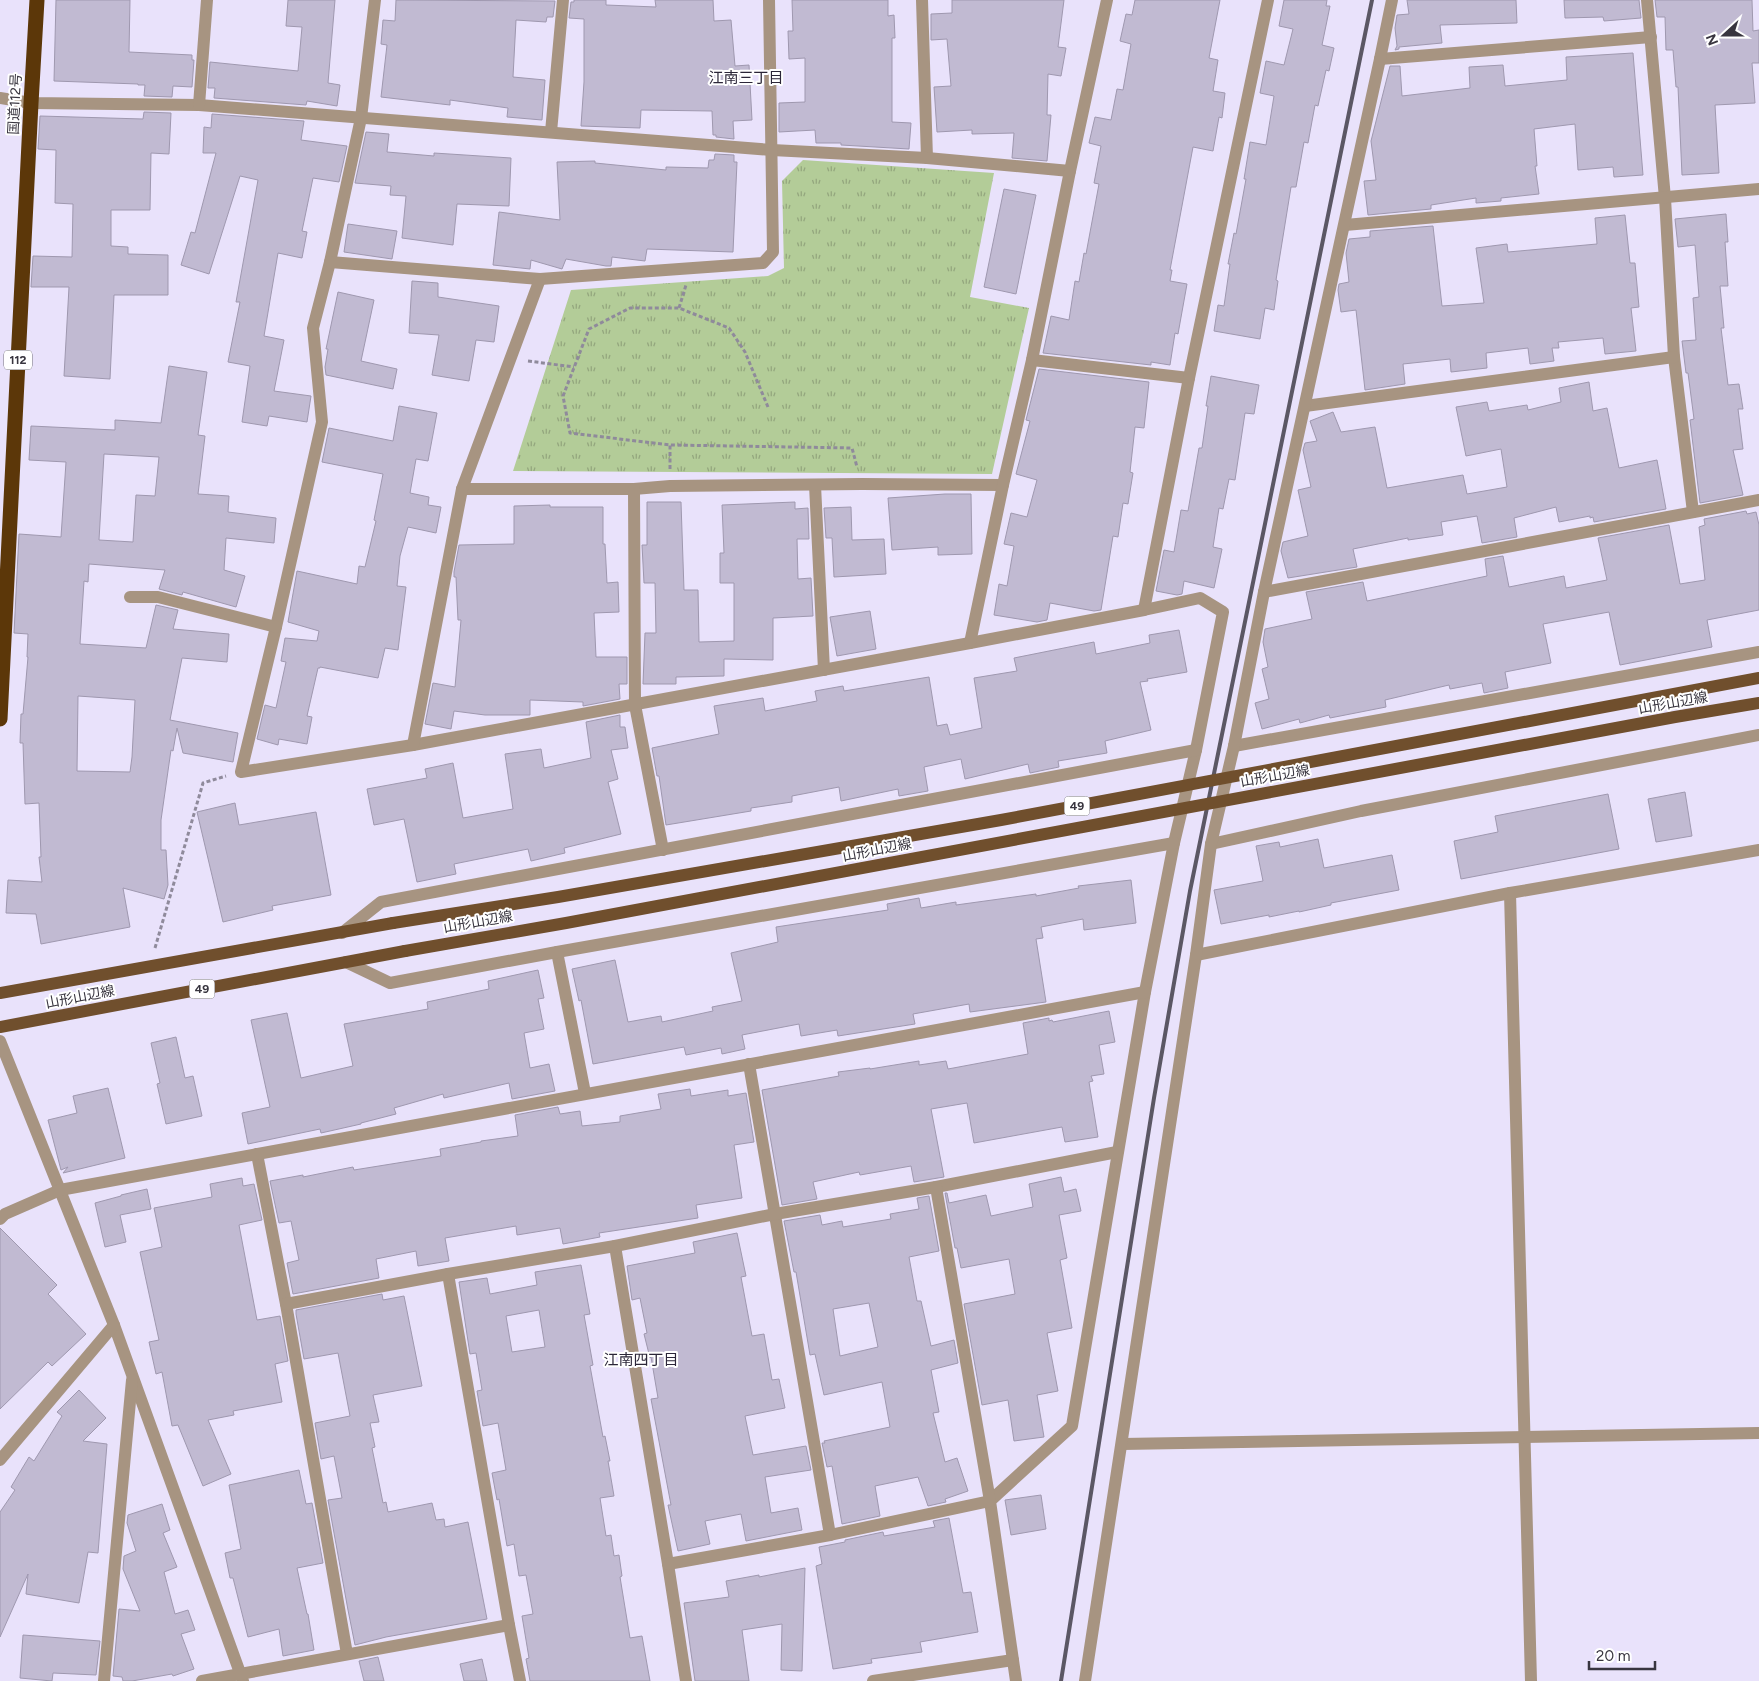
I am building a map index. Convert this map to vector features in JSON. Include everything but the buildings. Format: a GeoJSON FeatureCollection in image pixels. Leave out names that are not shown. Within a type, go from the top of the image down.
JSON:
{"type":"FeatureCollection","features":[{"type":"Feature","properties":{"kind":"highway","name":"国道112号"},"geometry":{"type":"LineString","coordinates":[[0,710],[37,0]]}},
{"type":"Feature","properties":{"kind":"main road","name":"山形山辺線"},"geometry":{"type":"LineString","coordinates":[[0,994],[394,923],[558,897],[1001,820],[1759,678]]}},
{"type":"Feature","properties":{"kind":"main road","name":"山形山辺線"},"geometry":{"type":"LineString","coordinates":[[0,1027],[405,950],[576,921],[1759,703]]}},
{"type":"Feature","properties":{"kind":"street"},"geometry":{"type":"LineString","coordinates":[[199,105],[208,0]]}},
{"type":"Feature","properties":{"kind":"street"},"geometry":{"type":"LineString","coordinates":[[375,0],[361,118],[330,262],[313,328],[322,422],[241,772],[413,746],[970,643],[1200,598],[1223,612],[1196,750],[1174,843],[1145,992],[1072,1426],[990,1501],[830,1535],[668,1564]]}},
{"type":"Feature","properties":{"kind":"street"},"geometry":{"type":"LineString","coordinates":[[551,132],[563,0]]}},
{"type":"Feature","properties":{"kind":"street"},"geometry":{"type":"LineString","coordinates":[[330,262],[540,279],[763,262],[773,252],[769,0]]}},
{"type":"Feature","properties":{"kind":"street"},"geometry":{"type":"LineString","coordinates":[[922,0],[927,158]]}},
{"type":"Feature","properties":{"kind":"street"},"geometry":{"type":"LineString","coordinates":[[970,643],[1003,485],[1032,360],[1107,0]]}},
{"type":"Feature","properties":{"kind":"street"},"geometry":{"type":"LineString","coordinates":[[1144,610],[1189,378],[1268,0]]}},
{"type":"Feature","properties":{"kind":"street"},"geometry":{"type":"LineString","coordinates":[[1085,1681],[1212,844],[1234,746],[1264,592],[1392,0]]}},
{"type":"Feature","properties":{"kind":"street"},"geometry":{"type":"LineString","coordinates":[[1647,0],[1665,198],[1674,357],[1693,512]]}},
{"type":"Feature","properties":{"kind":"street"},"geometry":{"type":"LineString","coordinates":[[1380,59],[1650,36]]}},
{"type":"Feature","properties":{"kind":"street"},"geometry":{"type":"LineString","coordinates":[[0,98],[31,103],[199,105],[772,150],[927,158],[1070,171]]}},
{"type":"Feature","properties":{"kind":"street"},"geometry":{"type":"LineString","coordinates":[[1345,224],[1759,190]]}},
{"type":"Feature","properties":{"kind":"street"},"geometry":{"type":"LineString","coordinates":[[413,746],[462,489],[540,279]]}},
{"type":"Feature","properties":{"kind":"street"},"geometry":{"type":"LineString","coordinates":[[1305,406],[1674,357]]}},
{"type":"Feature","properties":{"kind":"street"},"geometry":{"type":"LineString","coordinates":[[1032,360],[1189,378]]}},
{"type":"Feature","properties":{"kind":"street"},"geometry":{"type":"LineString","coordinates":[[815,485],[824,670]]}},
{"type":"Feature","properties":{"kind":"street"},"geometry":{"type":"LineString","coordinates":[[462,489],[1003,485]]}},
{"type":"Feature","properties":{"kind":"street"},"geometry":{"type":"LineString","coordinates":[[634,489],[635,704],[663,850]]}},
{"type":"Feature","properties":{"kind":"street"},"geometry":{"type":"LineString","coordinates":[[1264,592],[1759,500]]}},
{"type":"Feature","properties":{"kind":"street"},"geometry":{"type":"LineString","coordinates":[[130,597],[158,597],[276,627]]}},
{"type":"Feature","properties":{"kind":"street"},"geometry":{"type":"LineString","coordinates":[[1234,746],[1759,652]]}},
{"type":"Feature","properties":{"kind":"street"},"geometry":{"type":"LineString","coordinates":[[1212,844],[1361,811],[1759,735]]}},
{"type":"Feature","properties":{"kind":"street"},"geometry":{"type":"LineString","coordinates":[[342,933],[381,902],[1196,750]]}},
{"type":"Feature","properties":{"kind":"street"},"geometry":{"type":"LineString","coordinates":[[346,962],[390,983],[1174,843]]}},
{"type":"Feature","properties":{"kind":"street"},"geometry":{"type":"LineString","coordinates":[[1196,955],[1510,893],[1759,850]]}},
{"type":"Feature","properties":{"kind":"street"},"geometry":{"type":"LineString","coordinates":[[1510,893],[1532,1681]]}},
{"type":"Feature","properties":{"kind":"street"},"geometry":{"type":"LineString","coordinates":[[557,952],[584,1093]]}},
{"type":"Feature","properties":{"kind":"street"},"geometry":{"type":"LineString","coordinates":[[0,1219],[6,1214],[60,1190],[1145,992]]}},
{"type":"Feature","properties":{"kind":"street"},"geometry":{"type":"LineString","coordinates":[[0,1041],[114,1325],[242,1678]]}},
{"type":"Feature","properties":{"kind":"street"},"geometry":{"type":"LineString","coordinates":[[749,1064],[830,1535]]}},
{"type":"Feature","properties":{"kind":"street"},"geometry":{"type":"LineString","coordinates":[[286,1304],[615,1246],[775,1214],[936,1187],[1118,1152]]}},
{"type":"Feature","properties":{"kind":"street"},"geometry":{"type":"LineString","coordinates":[[257,1154],[286,1304],[347,1654]]}},
{"type":"Feature","properties":{"kind":"street"},"geometry":{"type":"LineString","coordinates":[[936,1187],[990,1501],[1016,1681]]}},
{"type":"Feature","properties":{"kind":"street"},"geometry":{"type":"LineString","coordinates":[[615,1246],[686,1681]]}},
{"type":"Feature","properties":{"kind":"street"},"geometry":{"type":"LineString","coordinates":[[448,1274],[520,1681]]}},
{"type":"Feature","properties":{"kind":"street"},"geometry":{"type":"LineString","coordinates":[[0,1460],[114,1325]]}},
{"type":"Feature","properties":{"kind":"street"},"geometry":{"type":"LineString","coordinates":[[104,1681],[132,1375]]}},
{"type":"Feature","properties":{"kind":"street"},"geometry":{"type":"LineString","coordinates":[[1122,1444],[1759,1433]]}},
{"type":"Feature","properties":{"kind":"street"},"geometry":{"type":"LineString","coordinates":[[202,1681],[242,1678],[347,1654],[509,1625]]}},
{"type":"Feature","properties":{"kind":"street"},"geometry":{"type":"LineString","coordinates":[[873,1681],[1013,1660]]}},
{"type":"Feature","properties":{"kind":"path"},"geometry":{"type":"LineString","coordinates":[[768,407],[745,352],[729,328],[679,308],[630,308],[589,329],[563,396],[570,433],[670,444],[852,448]]}},
{"type":"Feature","properties":{"kind":"path"},"geometry":{"type":"LineString","coordinates":[[511,358],[574,367]]}},
{"type":"Feature","properties":{"kind":"path"},"geometry":{"type":"LineString","coordinates":[[670,444],[670,486]]}},
{"type":"Feature","properties":{"kind":"path"},"geometry":{"type":"LineString","coordinates":[[150,966],[202,783],[241,772]]}},
{"type":"Feature","properties":{"kind":"green space"},"geometry":{"type":"Polygon","coordinates":[[[803,160],[994,173],[970,297],[1029,308],[992,474],[513,471],[571,290],[768,276],[784,268],[782,181],[803,160]]]}},
{"type":"Feature","properties":{"kind":"railway"},"geometry":{"type":"LineString","coordinates":[[1061,1681],[1154,1098],[1190,891],[1372,0]]}},
{"type":"Feature","properties":{"kind":"district","name":"江南三丁目"},"geometry":{"type":"Point","coordinates":[746,78]}},
{"type":"Feature","properties":{"kind":"district","name":"江南四丁目"},"geometry":{"type":"Point","coordinates":[641,1360]}}]}
